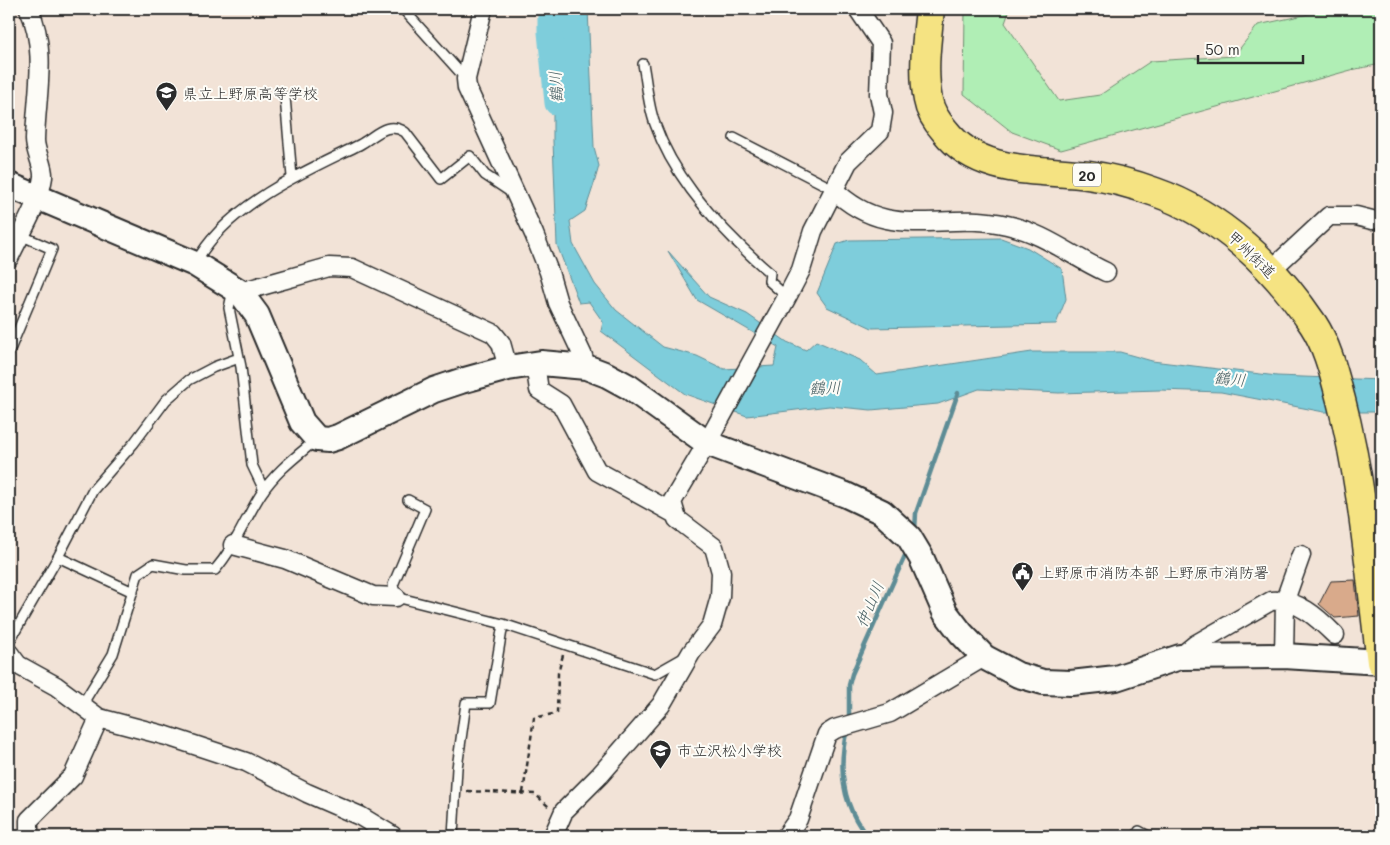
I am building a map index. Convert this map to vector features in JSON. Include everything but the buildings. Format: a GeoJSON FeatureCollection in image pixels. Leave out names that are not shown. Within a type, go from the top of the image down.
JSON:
{"type":"FeatureCollection","features":[{"type":"Feature","properties":{"kind":"highway","name":"甲州街道"},"geometry":{"type":"LineString","coordinates":[[930,9],[925,64],[928,102],[933,115],[941,127],[962,149],[980,160],[1000,165],[1120,181],[1156,192],[1192,208],[1231,232],[1271,270],[1314,325],[1331,363],[1347,425],[1360,496],[1381,662]]}},
{"type":"Feature","properties":{"kind":"street"},"geometry":{"type":"LineString","coordinates":[[9,258],[38,197],[43,175],[35,142],[41,52],[37,26],[29,9]]}},
{"type":"Feature","properties":{"kind":"street"},"geometry":{"type":"LineString","coordinates":[[483,9],[466,79],[467,88],[534,234],[549,272],[558,303],[576,339],[586,368]]}},
{"type":"Feature","properties":{"kind":"street"},"geometry":{"type":"LineString","coordinates":[[553,836],[564,810],[600,775],[661,705],[692,653],[712,625],[720,597],[721,572],[714,547],[677,519],[672,502],[711,435],[801,270],[813,231],[848,162],[880,131],[883,123],[879,94],[881,43],[878,34],[858,9]]}},
{"type":"Feature","properties":{"kind":"street"},"geometry":{"type":"LineString","coordinates":[[9,185],[195,264],[237,290],[257,315],[302,422],[318,439],[328,440],[338,437],[434,390],[508,368],[553,362],[586,368],[606,375],[629,387],[711,435],[882,512],[909,537],[921,557],[945,612],[984,657],[1018,675],[1043,682],[1071,683],[1116,678],[1180,657],[1284,656],[1381,662]]}},
{"type":"Feature","properties":{"kind":"street"},"geometry":{"type":"LineString","coordinates":[[833,189],[848,204],[890,221],[964,221],[1006,225],[1021,229],[1057,244],[1082,261],[1106,272]]}},
{"type":"Feature","properties":{"kind":"street"},"geometry":{"type":"LineString","coordinates":[[1271,270],[1329,216],[1356,216],[1372,220]]}},
{"type":"Feature","properties":{"kind":"street"},"geometry":{"type":"LineString","coordinates":[[237,290],[329,267],[352,268],[493,333],[500,343],[508,368]]}},
{"type":"Feature","properties":{"kind":"street"},"geometry":{"type":"LineString","coordinates":[[535,364],[539,390],[561,404],[596,471],[675,514]]}},
{"type":"Feature","properties":{"kind":"street"},"geometry":{"type":"LineString","coordinates":[[233,545],[284,559],[372,596],[396,597]]}},
{"type":"Feature","properties":{"kind":"street"},"geometry":{"type":"LineString","coordinates":[[1284,656],[1285,600],[1300,555]]}},
{"type":"Feature","properties":{"kind":"street"},"geometry":{"type":"LineString","coordinates":[[1180,657],[1196,644],[1271,601],[1285,600],[1302,607],[1335,635]]}},
{"type":"Feature","properties":{"kind":"street"},"geometry":{"type":"LineString","coordinates":[[9,653],[18,664],[56,686],[99,718],[167,736],[246,762],[306,793],[360,816],[393,836]]}},
{"type":"Feature","properties":{"kind":"street"},"geometry":{"type":"LineString","coordinates":[[786,836],[798,819],[827,734],[835,729],[890,713],[984,657]]}},
{"type":"Feature","properties":{"kind":"street"},"geometry":{"type":"LineString","coordinates":[[29,828],[73,776],[99,718]]}},
{"type":"Feature","properties":{"kind":"lane"},"geometry":{"type":"LineString","coordinates":[[403,9],[466,79]]}},
{"type":"Feature","properties":{"kind":"lane"},"geometry":{"type":"LineString","coordinates":[[643,64],[654,124],[672,160],[700,203],[709,210],[736,244],[770,273],[770,281],[787,297]]}},
{"type":"Feature","properties":{"kind":"lane"},"geometry":{"type":"LineString","coordinates":[[285,97],[292,176]]}},
{"type":"Feature","properties":{"kind":"lane"},"geometry":{"type":"LineString","coordinates":[[195,264],[209,242],[249,206],[292,176],[362,144],[388,127],[398,127],[405,132],[441,179],[470,156],[485,175],[516,196]]}},
{"type":"Feature","properties":{"kind":"lane"},"geometry":{"type":"LineString","coordinates":[[734,138],[833,189]]}},
{"type":"Feature","properties":{"kind":"lane"},"geometry":{"type":"LineString","coordinates":[[9,352],[52,249],[20,235]]}},
{"type":"Feature","properties":{"kind":"lane"},"geometry":{"type":"LineString","coordinates":[[237,290],[230,308],[239,358],[252,465],[264,490]]}},
{"type":"Feature","properties":{"kind":"lane"},"geometry":{"type":"LineString","coordinates":[[9,642],[58,557],[93,490],[134,443],[166,400],[189,380],[214,367],[239,358]]}},
{"type":"Feature","properties":{"kind":"lane"},"geometry":{"type":"LineString","coordinates":[[82,705],[113,654],[138,574],[152,564],[186,570],[214,570],[233,545],[264,490],[290,461],[318,439]]}},
{"type":"Feature","properties":{"kind":"lane"},"geometry":{"type":"LineString","coordinates":[[408,500],[425,509],[393,585],[396,597],[503,624],[655,674],[692,653]]}},
{"type":"Feature","properties":{"kind":"lane"},"geometry":{"type":"LineString","coordinates":[[58,557],[133,592]]}},
{"type":"Feature","properties":{"kind":"lane"},"geometry":{"type":"LineString","coordinates":[[453,836],[466,702],[490,702],[503,624]]}},
{"type":"Feature","properties":{"kind":"path"},"geometry":{"type":"LineString","coordinates":[[523,793],[534,718],[557,713],[558,673],[566,644]]}},
{"type":"Feature","properties":{"kind":"path"},"geometry":{"type":"LineString","coordinates":[[456,791],[535,794],[561,819]]}},
{"type":"Feature","properties":{"kind":"green space"},"geometry":{"type":"Polygon","coordinates":[[[965,9],[1010,9],[1005,23],[1059,101],[1100,95],[1151,61],[1234,56],[1258,25],[1332,9],[1381,9],[1381,64],[1351,70],[1061,150],[1012,132],[964,94],[965,9]]]}},
{"type":"Feature","properties":{"kind":"water"},"geometry":{"type":"Polygon","coordinates":[[[553,9],[588,9],[594,147],[599,166],[585,211],[570,221],[573,244],[595,284],[616,310],[663,347],[697,356],[724,369],[774,366],[778,347],[697,300],[668,251],[709,297],[747,314],[787,342],[806,350],[816,341],[860,360],[877,375],[1032,352],[1120,352],[1152,361],[1277,376],[1381,380],[1381,412],[1324,412],[1221,392],[1160,390],[1059,393],[979,389],[938,404],[871,410],[829,406],[747,416],[685,394],[601,331],[603,322],[589,302],[579,303],[557,245],[553,141],[553,9]]]}},
{"type":"Feature","properties":{"kind":"water"},"geometry":{"type":"Polygon","coordinates":[[[1001,238],[1028,248],[1062,269],[1066,299],[1056,324],[872,328],[827,307],[817,293],[837,244],[849,240],[1001,238]]]}},
{"type":"Feature","properties":{"kind":"waterway","name":"鶴川"},"geometry":{"type":"LineString","coordinates":[[550,9],[550,32],[557,103]]}},
{"type":"Feature","properties":{"kind":"waterway","name":"仲山川"},"geometry":{"type":"LineString","coordinates":[[915,531],[916,513],[958,393]]}},
{"type":"Feature","properties":{"kind":"waterway","name":"仲山川"},"geometry":{"type":"LineString","coordinates":[[849,722],[849,685],[852,674],[908,549]]}},
{"type":"Feature","properties":{"kind":"waterway","name":"仲山川"},"geometry":{"type":"LineString","coordinates":[[847,729],[843,757],[844,785],[852,812],[867,836]]}},
{"type":"Feature","properties":{"kind":"waterway","name":"仲山川"},"geometry":{"type":"LineString","coordinates":[[9,834],[25,834]]}},
{"type":"Feature","properties":{"kind":"waterway","name":"仲山川"},"geometry":{"type":"LineString","coordinates":[[33,834],[110,836]]}},
{"type":"Feature","properties":{"kind":"place","name":"県立上野原高等学校"},"geometry":{"type":"Point","coordinates":[167,112]}},
{"type":"Feature","properties":{"kind":"place","name":"上野原市消防本部 上野原市消防署"},"geometry":{"type":"Point","coordinates":[1023,591]}},
{"type":"Feature","properties":{"kind":"place","name":"市立沢松小学校"},"geometry":{"type":"Point","coordinates":[661,769]}}]}
